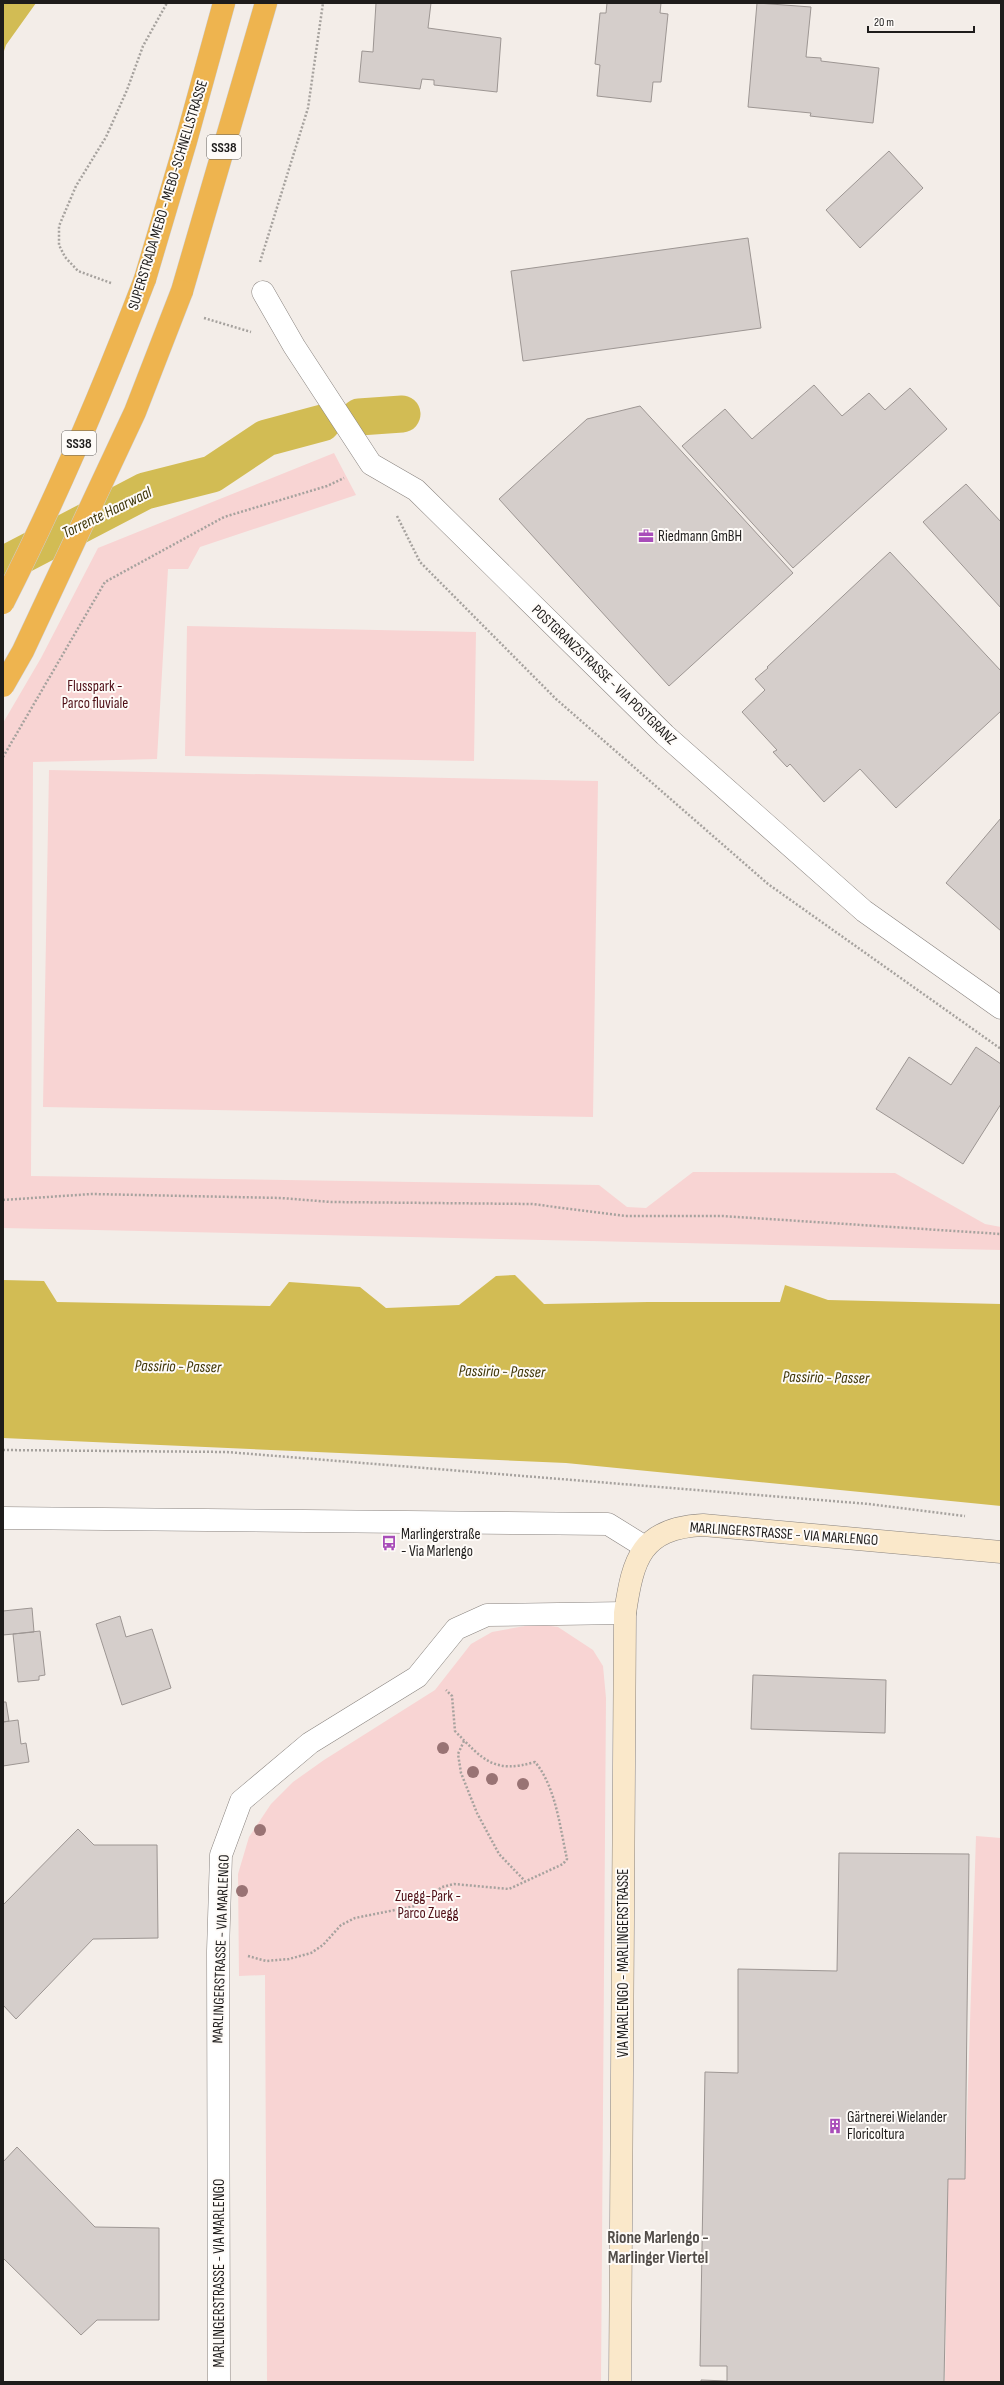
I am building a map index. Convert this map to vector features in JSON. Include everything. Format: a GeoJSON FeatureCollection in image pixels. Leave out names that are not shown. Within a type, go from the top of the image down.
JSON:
{"type":"FeatureCollection","features":[{"type":"Feature","properties":{"kind":"highway","name":"SUPERSTRADA MEBO - MEBO-SCHNELLSTRASSE"},"geometry":{"type":"LineString","coordinates":[[3,603],[40,529],[100,395],[145,279],[186,141],[224,3]]}},
{"type":"Feature","properties":{"kind":"highway","name":"SS38"},"geometry":{"type":"LineString","coordinates":[[3,686],[23,651],[131,420],[182,291],[266,3]]}},
{"type":"Feature","properties":{"kind":"street","name":"POSTGRANZSTRASSE - VIA POSTGRANZ"},"geometry":{"type":"LineString","coordinates":[[263,292],[294,346],[371,464],[416,490],[665,735],[864,911],[1001,1008]]}},
{"type":"Feature","properties":{"kind":"street"},"geometry":{"type":"LineString","coordinates":[[3,1518],[608,1524],[645,1547]]}},
{"type":"Feature","properties":{"kind":"street","name":"MARLINGERSTRASSE - VIA MARLENGO"},"geometry":{"type":"LineString","coordinates":[[645,1547],[663,1534],[681,1526],[703,1525],[1001,1552]]}},
{"type":"Feature","properties":{"kind":"street","name":"VIA MARLENGO - MARLINGERSTRASSE"},"geometry":{"type":"LineString","coordinates":[[620,2382],[625,1613],[635,1564],[645,1547]]}},
{"type":"Feature","properties":{"kind":"street","name":"MARLINGERSTRASSE - VIA MARLENGO"},"geometry":{"type":"LineString","coordinates":[[219,2382],[218,1951],[221,1855],[241,1800],[310,1743],[417,1677],[456,1629],[487,1615],[625,1613]]}},
{"type":"Feature","properties":{"kind":"path"},"geometry":{"type":"LineString","coordinates":[[101,279],[78,270],[65,257],[59,245],[59,226],[76,186],[106,137],[127,90],[143,46],[167,3]]}},
{"type":"Feature","properties":{"kind":"path"},"geometry":{"type":"LineString","coordinates":[[263,292],[258,269],[308,108],[323,3]]}},
{"type":"Feature","properties":{"kind":"path"},"geometry":{"type":"LineString","coordinates":[[202,317],[294,346]]}},
{"type":"Feature","properties":{"kind":"path"},"geometry":{"type":"LineString","coordinates":[[3,757],[105,582],[224,517],[328,486],[371,464]]}},
{"type":"Feature","properties":{"kind":"path"},"geometry":{"type":"LineString","coordinates":[[396,513],[420,562],[556,699],[768,884],[1001,1049]]}},
{"type":"Feature","properties":{"kind":"path"},"geometry":{"type":"LineString","coordinates":[[3,1200],[92,1194],[281,1198],[331,1202],[532,1204],[625,1216],[738,1217],[1001,1234]]}},
{"type":"Feature","properties":{"kind":"path"},"geometry":{"type":"LineString","coordinates":[[3,1450],[227,1452],[869,1504],[970,1517]]}},
{"type":"Feature","properties":{"kind":"path"},"geometry":{"type":"LineString","coordinates":[[218,1951],[266,1961],[289,1959],[311,1953],[323,1945],[341,1925],[355,1918],[415,1906],[442,1887],[454,1884],[509,1889],[563,1864],[567,1859],[554,1802],[542,1770],[535,1762],[517,1767],[488,1763],[455,1731],[452,1696],[423,1670]]}},
{"type":"Feature","properties":{"kind":"path"},"geometry":{"type":"LineString","coordinates":[[464,1741],[458,1754],[461,1773],[477,1813],[500,1854],[525,1881]]}},
{"type":"Feature","properties":{"kind":"green space","name":"Flusspark - Parco fluviale"},"geometry":{"type":"Polygon","coordinates":[[[334,453],[356,495],[200,547],[188,569],[168,569],[157,759],[33,762],[31,1176],[599,1185],[627,1207],[646,1208],[693,1172],[895,1173],[985,1224],[1001,1227],[1001,1250],[3,1228],[3,723],[41,658],[98,548],[334,453]]]}},
{"type":"Feature","properties":{"kind":"green space"},"geometry":{"type":"Polygon","coordinates":[[[187,626],[476,632],[474,761],[185,756],[187,626]]]}},
{"type":"Feature","properties":{"kind":"green space"},"geometry":{"type":"Polygon","coordinates":[[[49,770],[598,781],[593,1117],[43,1107],[49,770]]]}},
{"type":"Feature","properties":{"kind":"green space","name":"Zuegg-Park - Parco Zuegg"},"geometry":{"type":"Polygon","coordinates":[[[536,1624],[558,1627],[593,1650],[603,1666],[606,1698],[601,2382],[267,2382],[265,1975],[239,1976],[238,1874],[249,1837],[271,1804],[293,1782],[324,1760],[435,1690],[471,1644],[492,1632],[536,1624]]]}},
{"type":"Feature","properties":{"kind":"green space"},"geometry":{"type":"Polygon","coordinates":[[[976,1836],[1001,1838],[1001,2382],[945,2382],[948,2179],[965,2179],[976,1836]]]}},
{"type":"Feature","properties":{"kind":"water"},"geometry":{"type":"Polygon","coordinates":[[[3,3],[36,3],[6,45],[3,54],[3,3]]]}},
{"type":"Feature","properties":{"kind":"water","name":"Passirio - Passer"},"geometry":{"type":"Polygon","coordinates":[[[515,1275],[544,1304],[780,1302],[785,1285],[828,1300],[1001,1304],[1001,1506],[566,1463],[3,1438],[3,1280],[44,1281],[57,1302],[270,1306],[289,1282],[360,1287],[386,1308],[459,1305],[496,1276],[515,1275]]]}},
{"type":"Feature","properties":{"kind":"building"},"geometry":{"type":"Polygon","coordinates":[[[376,3],[431,3],[428,28],[501,38],[497,92],[434,85],[434,80],[422,79],[420,89],[359,82],[362,51],[373,52],[376,3]]]}},
{"type":"Feature","properties":{"kind":"building"},"geometry":{"type":"Polygon","coordinates":[[[607,3],[661,3],[660,13],[668,14],[661,82],[653,82],[651,102],[597,96],[600,65],[595,64],[600,13],[606,13],[607,3]]]}},
{"type":"Feature","properties":{"kind":"building"},"geometry":{"type":"Polygon","coordinates":[[[757,3],[811,7],[806,57],[821,58],[821,61],[879,68],[873,123],[810,116],[811,113],[748,107],[757,3]]]}},
{"type":"Feature","properties":{"kind":"building"},"geometry":{"type":"Polygon","coordinates":[[[889,151],[923,188],[860,248],[826,210],[889,151]]]}},
{"type":"Feature","properties":{"kind":"building"},"geometry":{"type":"Polygon","coordinates":[[[748,238],[761,328],[523,361],[511,271],[748,238]]]}},
{"type":"Feature","properties":{"kind":"building"},"geometry":{"type":"Polygon","coordinates":[[[814,385],[842,416],[869,393],[885,410],[910,388],[947,429],[793,568],[682,446],[725,409],[752,439],[814,385]]]}},
{"type":"Feature","properties":{"kind":"building","name":"Riedmann GmBH"},"geometry":{"type":"Polygon","coordinates":[[[640,406],[793,573],[669,686],[499,499],[587,419],[640,406]]]}},
{"type":"Feature","properties":{"kind":"building"},"geometry":{"type":"Polygon","coordinates":[[[966,484],[1001,522],[1001,608],[923,522],[966,484]]]}},
{"type":"Feature","properties":{"kind":"building"},"geometry":{"type":"Polygon","coordinates":[[[890,552],[1001,671],[1001,711],[896,808],[860,769],[824,802],[790,764],[787,767],[773,752],[777,750],[742,712],[765,690],[755,679],[890,552]]]}},
{"type":"Feature","properties":{"kind":"building"},"geometry":{"type":"Polygon","coordinates":[[[1001,818],[1001,931],[946,883],[1001,818]]]}},
{"type":"Feature","properties":{"kind":"building"},"geometry":{"type":"Polygon","coordinates":[[[976,1047],[1001,1064],[1001,1104],[963,1164],[876,1109],[909,1057],[951,1085],[976,1047]]]}},
{"type":"Feature","properties":{"kind":"building"},"geometry":{"type":"Polygon","coordinates":[[[32,1608],[34,1632],[3,1635],[3,1611],[32,1608]]]}},
{"type":"Feature","properties":{"kind":"building"},"geometry":{"type":"Polygon","coordinates":[[[120,1616],[126,1637],[152,1629],[171,1688],[122,1705],[96,1624],[120,1616]]]}},
{"type":"Feature","properties":{"kind":"building"},"geometry":{"type":"Polygon","coordinates":[[[40,1631],[45,1675],[39,1676],[39,1680],[18,1682],[13,1634],[40,1631]]]}},
{"type":"Feature","properties":{"kind":"building"},"geometry":{"type":"Polygon","coordinates":[[[753,1675],[886,1680],[885,1733],[751,1729],[753,1675]]]}},
{"type":"Feature","properties":{"kind":"building"},"geometry":{"type":"Polygon","coordinates":[[[3,1702],[6,1702],[9,1721],[3,1722],[3,1702]]]}},
{"type":"Feature","properties":{"kind":"building"},"geometry":{"type":"Polygon","coordinates":[[[18,1720],[21,1744],[26,1743],[29,1762],[3,1766],[3,1722],[18,1720]]]}},
{"type":"Feature","properties":{"kind":"building"},"geometry":{"type":"Polygon","coordinates":[[[78,1829],[94,1845],[157,1845],[158,1938],[93,1939],[16,2019],[3,2005],[3,1905],[78,1829]]]}},
{"type":"Feature","properties":{"kind":"building","name":"Gärtnerei Wielander Floricoltura"},"geometry":{"type":"Polygon","coordinates":[[[839,1853],[969,1854],[965,2179],[948,2179],[944,2382],[701,2382],[701,2380],[727,2381],[727,2366],[700,2366],[705,2072],[738,2073],[738,1969],[837,1971],[839,1853]]]}},
{"type":"Feature","properties":{"kind":"building"},"geometry":{"type":"Polygon","coordinates":[[[17,2147],[95,2227],[159,2228],[159,2320],[97,2320],[81,2335],[3,2258],[3,2162],[17,2147]]]}},
{"type":"Feature","properties":{"kind":"waterway"},"geometry":{"type":"LineString","coordinates":[[359,417],[402,414]]}},
{"type":"Feature","properties":{"kind":"waterway","name":"Torrente Haarwaal"},"geometry":{"type":"LineString","coordinates":[[3,565],[145,491],[212,474],[266,438],[322,423]]}},
{"type":"Feature","properties":{"kind":"place","name":"Riedmann GmBH"},"geometry":{"type":"Point","coordinates":[646,536]}},
{"type":"Feature","properties":{"kind":"place","name":"Marlingerstraße - Via Marlengo"},"geometry":{"type":"Point","coordinates":[389,1543]}},
{"type":"Feature","properties":{"kind":"place","name":"Gärtnerei Wielander Floricoltura"},"geometry":{"type":"Point","coordinates":[835,2126]}},
{"type":"Feature","properties":{"kind":"district","name":"Rione Marlengo - Marlinger Viertel"},"geometry":{"type":"Point","coordinates":[658,2248]}}]}
